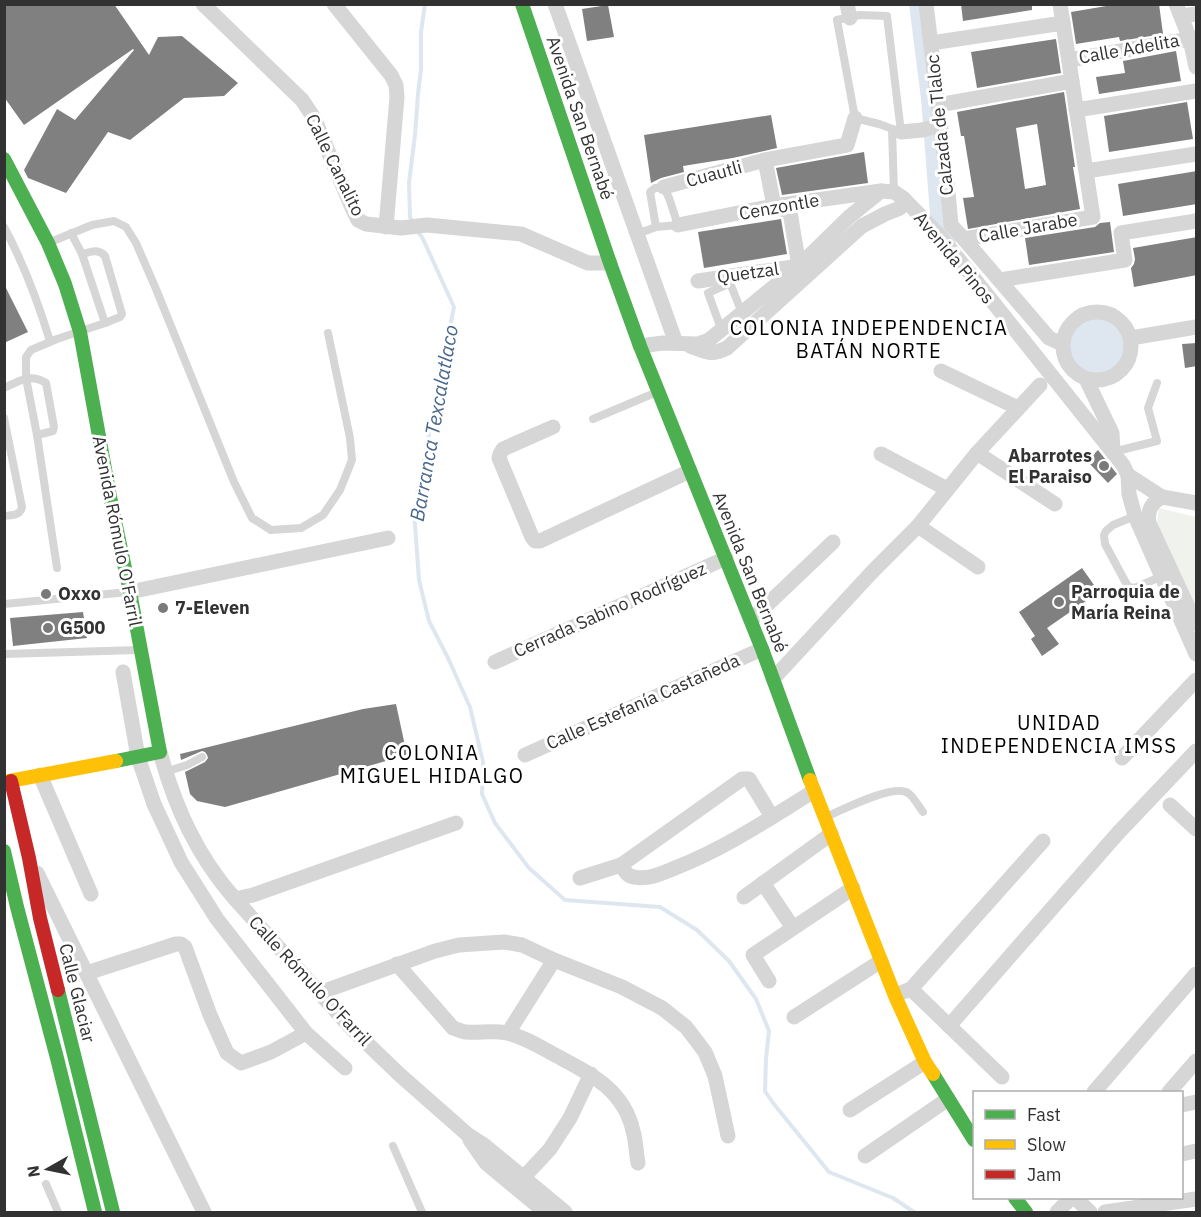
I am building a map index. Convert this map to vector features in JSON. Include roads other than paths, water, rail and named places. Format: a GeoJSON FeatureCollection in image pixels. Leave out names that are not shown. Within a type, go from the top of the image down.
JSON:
{"type":"FeatureCollection","features":[{"type":"Feature","properties":{"kind":"street","name":"Calle Canalito"},"geometry":{"type":"LineString","coordinates":[[203,4],[302,100],[314,118],[358,220],[366,224],[393,228]]}},
{"type":"Feature","properties":{"kind":"street"},"geometry":{"type":"LineString","coordinates":[[334,4],[391,75],[396,85],[393,228],[427,225],[521,234],[588,263],[610,263]]}},
{"type":"Feature","properties":{"kind":"street","name":"Avenida San Bernabé"},"geometry":{"type":"LineString","coordinates":[[522,4],[640,346],[762,648],[814,791],[881,961],[925,1062],[973,1137]]}},
{"type":"Feature","properties":{"kind":"street"},"geometry":{"type":"LineString","coordinates":[[555,4],[637,234],[682,344]]}},
{"type":"Feature","properties":{"kind":"street","name":"Calzada de Tlaloc"},"geometry":{"type":"LineString","coordinates":[[926,4],[951,225],[1049,338],[1062,344],[1065,359],[1073,371],[1086,379],[1112,433],[1113,452]]}},
{"type":"Feature","properties":{"kind":"street"},"geometry":{"type":"LineString","coordinates":[[1064,5],[1063,23],[1086,171],[1197,154]]}},
{"type":"Feature","properties":{"kind":"street"},"geometry":{"type":"LineString","coordinates":[[1178,10],[1190,39],[1197,67]]}},
{"type":"Feature","properties":{"kind":"street","name":"Calle Adelita"},"geometry":{"type":"LineString","coordinates":[[1178,10],[1197,14]]}},
{"type":"Feature","properties":{"kind":"street"},"geometry":{"type":"LineString","coordinates":[[931,42],[1063,23]]}},
{"type":"Feature","properties":{"kind":"street","name":"Calle Adelita"},"geometry":{"type":"LineString","coordinates":[[1069,60],[1190,39]]}},
{"type":"Feature","properties":{"kind":"street"},"geometry":{"type":"LineString","coordinates":[[938,105],[1072,81]]}},
{"type":"Feature","properties":{"kind":"street"},"geometry":{"type":"LineString","coordinates":[[1076,110],[1197,91]]}},
{"type":"Feature","properties":{"kind":"street","name":"Cuautli"},"geometry":{"type":"LineString","coordinates":[[664,187],[765,160],[847,145],[855,118]]}},
{"type":"Feature","properties":{"kind":"street"},"geometry":{"type":"LineString","coordinates":[[896,131],[922,130],[939,125]]}},
{"type":"Feature","properties":{"kind":"street","name":"Avenida Rómulo O'Farril"},"geometry":{"type":"LineString","coordinates":[[4,159],[27,199],[48,243],[65,284],[80,332],[111,502],[165,772],[186,827],[218,880],[235,899]]}},
{"type":"Feature","properties":{"kind":"street"},"geometry":{"type":"LineString","coordinates":[[765,160],[774,206],[790,212],[799,266]]}},
{"type":"Feature","properties":{"kind":"street","name":"Calle Jarabe"},"geometry":{"type":"LineString","coordinates":[[964,239],[1093,217],[1086,171]]}},
{"type":"Feature","properties":{"kind":"street","name":"Cenzontle"},"geometry":{"type":"LineString","coordinates":[[678,225],[774,206],[893,194]]}},
{"type":"Feature","properties":{"kind":"street","name":"Avenida Pinos"},"geometry":{"type":"LineString","coordinates":[[640,346],[663,343],[704,343],[722,331],[799,266],[849,217],[893,194]]}},
{"type":"Feature","properties":{"kind":"street","name":"Avenida Pinos"},"geometry":{"type":"LineString","coordinates":[[682,344],[717,353],[727,348],[862,226],[900,208],[893,194]]}},
{"type":"Feature","properties":{"kind":"street","name":"Avenida Pinos"},"geometry":{"type":"LineString","coordinates":[[893,194],[940,236],[1123,465],[1128,475],[1129,494],[1135,516],[1197,654]]}},
{"type":"Feature","properties":{"kind":"street"},"geometry":{"type":"LineString","coordinates":[[1000,280],[1125,260],[1121,233],[1197,221]]}},
{"type":"Feature","properties":{"kind":"street","name":"Quetzal"},"geometry":{"type":"LineString","coordinates":[[698,280],[799,266]]}},
{"type":"Feature","properties":{"kind":"street"},"geometry":{"type":"LineString","coordinates":[[1062,344],[1067,328],[1078,317],[1094,311],[1110,314],[1123,323],[1131,338],[1130,356],[1120,372],[1104,380],[1086,379]]}},
{"type":"Feature","properties":{"kind":"street"},"geometry":{"type":"LineString","coordinates":[[1131,338],[1197,327]]}},
{"type":"Feature","properties":{"kind":"street"},"geometry":{"type":"LineString","coordinates":[[941,371],[1018,408]]}},
{"type":"Feature","properties":{"kind":"street"},"geometry":{"type":"LineString","coordinates":[[773,679],[918,526],[977,453],[1040,385]]}},
{"type":"Feature","properties":{"kind":"street"},"geometry":{"type":"LineString","coordinates":[[553,427],[503,449],[499,458],[532,537],[536,541],[690,471]]}},
{"type":"Feature","properties":{"kind":"street"},"geometry":{"type":"LineString","coordinates":[[977,453],[1055,504]]}},
{"type":"Feature","properties":{"kind":"street"},"geometry":{"type":"LineString","coordinates":[[881,454],[947,489]]}},
{"type":"Feature","properties":{"kind":"street"},"geometry":{"type":"LineString","coordinates":[[1128,475],[1162,497],[1197,504]]}},
{"type":"Feature","properties":{"kind":"street"},"geometry":{"type":"LineString","coordinates":[[1162,497],[1150,507],[1149,523],[1197,624]]}},
{"type":"Feature","properties":{"kind":"street"},"geometry":{"type":"LineString","coordinates":[[918,526],[978,567]]}},
{"type":"Feature","properties":{"kind":"street"},"geometry":{"type":"LineString","coordinates":[[130,592],[388,538]]}},
{"type":"Feature","properties":{"kind":"street"},"geometry":{"type":"LineString","coordinates":[[751,620],[833,542]]}},
{"type":"Feature","properties":{"kind":"street","name":"Cerrada Sabino Rodríguez"},"geometry":{"type":"LineString","coordinates":[[495,662],[726,558]]}},
{"type":"Feature","properties":{"kind":"street","name":"Calle Estefanía Castañeda"},"geometry":{"type":"LineString","coordinates":[[525,754],[762,648]]}},
{"type":"Feature","properties":{"kind":"street"},"geometry":{"type":"LineString","coordinates":[[123,672],[138,757],[154,804],[181,862],[217,920],[306,1033],[345,1068]]}},
{"type":"Feature","properties":{"kind":"street"},"geometry":{"type":"LineString","coordinates":[[1122,758],[1197,680]]}},
{"type":"Feature","properties":{"kind":"street"},"geometry":{"type":"LineString","coordinates":[[949,1026],[1118,833],[1197,751]]}},
{"type":"Feature","properties":{"kind":"street"},"geometry":{"type":"LineString","coordinates":[[8,782],[160,752]]}},
{"type":"Feature","properties":{"kind":"street"},"geometry":{"type":"LineString","coordinates":[[40,775],[91,894]]}},
{"type":"Feature","properties":{"kind":"street"},"geometry":{"type":"LineString","coordinates":[[579,878],[621,865],[742,779],[749,779],[772,817]]}},
{"type":"Feature","properties":{"kind":"street","name":"Calle Glaciar"},"geometry":{"type":"LineString","coordinates":[[8,782],[29,858],[40,918],[113,1212]]}},
{"type":"Feature","properties":{"kind":"street"},"geometry":{"type":"LineString","coordinates":[[621,865],[632,877],[644,878],[694,861],[814,791]]}},
{"type":"Feature","properties":{"kind":"street"},"geometry":{"type":"LineString","coordinates":[[1170,805],[1195,825]]}},
{"type":"Feature","properties":{"kind":"street","name":"Calle Rómulo O'Farril"},"geometry":{"type":"LineString","coordinates":[[456,823],[254,895],[235,899],[352,1029],[400,1076],[466,1134],[484,1145],[564,1212]]}},
{"type":"Feature","properties":{"kind":"street"},"geometry":{"type":"LineString","coordinates":[[744,897],[831,834]]}},
{"type":"Feature","properties":{"kind":"street"},"geometry":{"type":"LineString","coordinates":[[895,996],[911,989],[1043,841]]}},
{"type":"Feature","properties":{"kind":"street","name":"Calle Glaciar"},"geometry":{"type":"LineString","coordinates":[[4,851],[95,1212]]}},
{"type":"Feature","properties":{"kind":"street"},"geometry":{"type":"LineString","coordinates":[[29,858],[204,1212]]}},
{"type":"Feature","properties":{"kind":"street"},"geometry":{"type":"LineString","coordinates":[[763,883],[793,928]]}},
{"type":"Feature","properties":{"kind":"street"},"geometry":{"type":"LineString","coordinates":[[769,981],[753,956],[853,888]]}},
{"type":"Feature","properties":{"kind":"street"},"geometry":{"type":"LineString","coordinates":[[319,993],[397,964],[459,945],[504,942],[522,945],[622,987],[663,1008],[686,1027],[705,1052],[715,1076],[728,1137]]}},
{"type":"Feature","properties":{"kind":"street"},"geometry":{"type":"LineString","coordinates":[[87,973],[181,944],[185,947],[227,1053],[241,1063],[271,1052],[306,1033]]}},
{"type":"Feature","properties":{"kind":"street"},"geometry":{"type":"LineString","coordinates":[[508,1033],[554,960]]}},
{"type":"Feature","properties":{"kind":"street"},"geometry":{"type":"LineString","coordinates":[[794,1017],[881,961]]}},
{"type":"Feature","properties":{"kind":"street"},"geometry":{"type":"LineString","coordinates":[[397,964],[453,1028],[465,1032],[508,1033],[531,1042],[591,1074],[615,1093],[633,1130],[638,1163]]}},
{"type":"Feature","properties":{"kind":"street"},"geometry":{"type":"LineString","coordinates":[[1095,1091],[1197,974]]}},
{"type":"Feature","properties":{"kind":"street"},"geometry":{"type":"LineString","coordinates":[[911,989],[1002,1077]]}},
{"type":"Feature","properties":{"kind":"street"},"geometry":{"type":"LineString","coordinates":[[1170,1091],[1197,1060]]}},
{"type":"Feature","properties":{"kind":"street"},"geometry":{"type":"LineString","coordinates":[[850,1110],[925,1062]]}},
{"type":"Feature","properties":{"kind":"street"},"geometry":{"type":"LineString","coordinates":[[523,1178],[550,1149],[570,1118],[591,1074]]}},
{"type":"Feature","properties":{"kind":"street"},"geometry":{"type":"LineString","coordinates":[[865,1156],[948,1099]]}},
{"type":"Feature","properties":{"kind":"street"},"geometry":{"type":"LineString","coordinates":[[466,1134],[486,1163],[545,1212]]}},
{"type":"Feature","properties":{"kind":"street"},"geometry":{"type":"LineString","coordinates":[[1016,1199],[1026,1212]]}},
{"type":"Feature","properties":{"kind":"street"},"geometry":{"type":"LineString","coordinates":[[1057,1212],[1071,1199]]}},
{"type":"Feature","properties":{"kind":"street"},"geometry":{"type":"LineString","coordinates":[[1075,1199],[1090,1212]]}},
{"type":"Feature","properties":{"kind":"street"},"geometry":{"type":"LineString","coordinates":[[1105,1212],[1197,1199]]}},
{"type":"Feature","properties":{"kind":"lane"},"geometry":{"type":"LineString","coordinates":[[893,194],[896,131],[887,16],[860,15],[849,11],[837,20],[855,118],[896,131]]}},
{"type":"Feature","properties":{"kind":"lane"},"geometry":{"type":"LineString","coordinates":[[637,234],[656,227],[678,225],[664,187],[655,188],[650,192],[656,227]]}},
{"type":"Feature","properties":{"kind":"lane"},"geometry":{"type":"LineString","coordinates":[[48,243],[93,225],[114,221],[126,227],[156,289],[234,482],[252,518],[271,530],[301,528],[323,515],[340,490],[352,460],[350,438],[328,333]]}},
{"type":"Feature","properties":{"kind":"lane"},"geometry":{"type":"LineString","coordinates":[[4,227],[35,295],[50,341]]}},
{"type":"Feature","properties":{"kind":"lane"},"geometry":{"type":"LineString","coordinates":[[71,233],[82,254],[105,323]]}},
{"type":"Feature","properties":{"kind":"lane"},"geometry":{"type":"LineString","coordinates":[[57,568],[26,378],[26,357],[31,350],[50,341],[105,323],[122,314],[105,256],[96,251],[82,254]]}},
{"type":"Feature","properties":{"kind":"lane"},"geometry":{"type":"LineString","coordinates":[[722,331],[708,293],[730,283],[742,313]]}},
{"type":"Feature","properties":{"kind":"lane"},"geometry":{"type":"LineString","coordinates":[[4,388],[26,378],[46,383],[54,427],[53,431],[37,435]]}},
{"type":"Feature","properties":{"kind":"lane"},"geometry":{"type":"LineString","coordinates":[[1113,452],[1157,441],[1148,408],[1157,383]]}},
{"type":"Feature","properties":{"kind":"lane"},"geometry":{"type":"LineString","coordinates":[[592,419],[658,392]]}},
{"type":"Feature","properties":{"kind":"lane"},"geometry":{"type":"LineString","coordinates":[[4,418],[21,507],[18,514],[4,516]]}},
{"type":"Feature","properties":{"kind":"lane"},"geometry":{"type":"LineString","coordinates":[[1135,516],[1109,527],[1104,535],[1105,544],[1130,587],[1135,588],[1162,576]]}},
{"type":"Feature","properties":{"kind":"lane"},"geometry":{"type":"LineString","coordinates":[[4,604],[130,592]]}},
{"type":"Feature","properties":{"kind":"lane"},"geometry":{"type":"LineString","coordinates":[[4,654],[140,650]]}},
{"type":"Feature","properties":{"kind":"lane"},"geometry":{"type":"LineString","coordinates":[[165,772],[202,757]]}},
{"type":"Feature","properties":{"kind":"lane"},"geometry":{"type":"LineString","coordinates":[[825,817],[897,790],[908,793],[923,812]]}},
{"type":"Feature","properties":{"kind":"lane"},"geometry":{"type":"LineString","coordinates":[[393,1146],[422,1212]]}},
{"type":"Feature","properties":{"kind":"lane"},"geometry":{"type":"LineString","coordinates":[[46,1184],[58,1212]]}},
{"type":"Feature","properties":{"kind":"waterway","name":"Barranca Texcalatlaco"},"geometry":{"type":"LineString","coordinates":[[413,223],[410,217],[409,183],[421,69],[421,32],[425,4]]}},
{"type":"Feature","properties":{"kind":"waterway"},"geometry":{"type":"LineString","coordinates":[[916,4],[928,98],[937,214],[943,234],[949,241]]}},
{"type":"Feature","properties":{"kind":"waterway","name":"Barranca Texcalatlaco"},"geometry":{"type":"LineString","coordinates":[[417,230],[454,307],[414,511],[419,580],[429,621],[470,707],[483,762],[482,794],[495,823],[529,868],[565,900],[660,907],[697,930],[729,961],[756,999],[769,1031],[765,1091],[773,1103],[829,1172],[893,1198],[914,1212]]}},
{"type":"Feature","properties":{"kind":"place","name":"Abarrotes El Paraiso"},"geometry":{"type":"Point","coordinates":[1104,466]}},
{"type":"Feature","properties":{"kind":"place","name":"Oxxo"},"geometry":{"type":"Point","coordinates":[46,594]}},
{"type":"Feature","properties":{"kind":"place","name":"Parroquia de María Reina"},"geometry":{"type":"Point","coordinates":[1059,602]}},
{"type":"Feature","properties":{"kind":"place","name":"7-Eleven"},"geometry":{"type":"Point","coordinates":[163,608]}},
{"type":"Feature","properties":{"kind":"place","name":"G500"},"geometry":{"type":"Point","coordinates":[48,628]}},
{"type":"Feature","properties":{"kind":"district","name":"COLONIA INDEPENDENCIA BATÁN NORTE"},"geometry":{"type":"Point","coordinates":[869,340]}},
{"type":"Feature","properties":{"kind":"district","name":"UNIDAD INDEPENDENCIA IMSS"},"geometry":{"type":"Point","coordinates":[1059,734]}},
{"type":"Feature","properties":{"kind":"district","name":"COLONIA MIGUEL HIDALGO"},"geometry":{"type":"Point","coordinates":[432,764]}}]}
